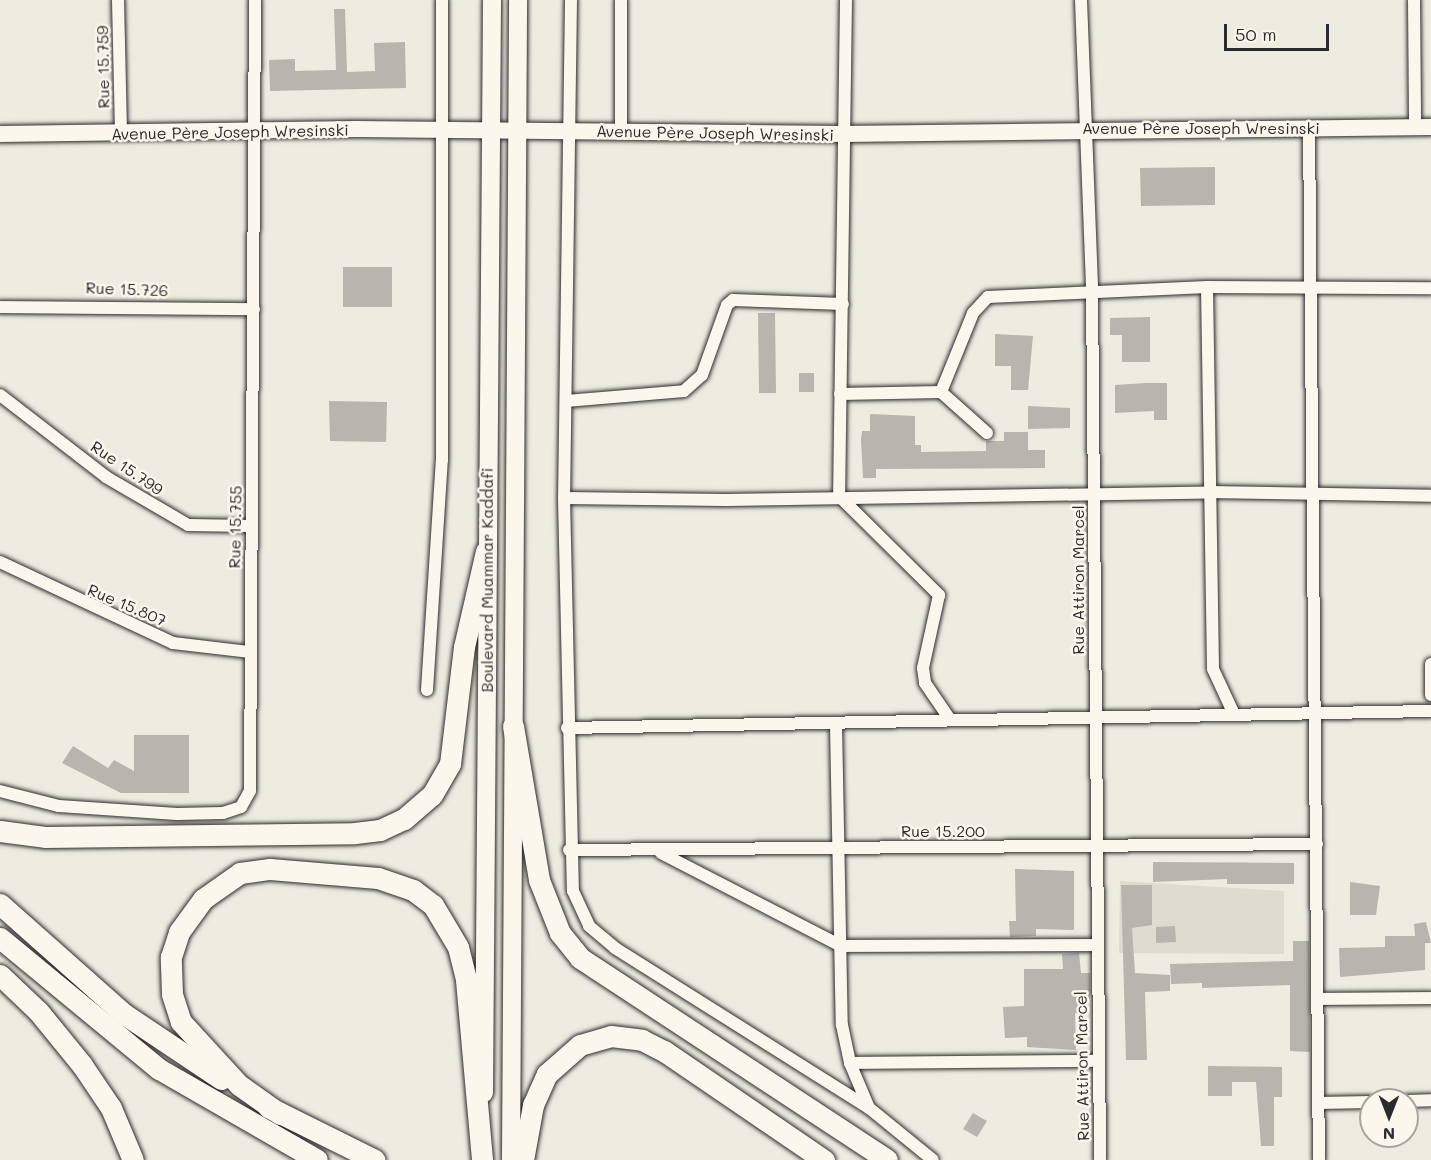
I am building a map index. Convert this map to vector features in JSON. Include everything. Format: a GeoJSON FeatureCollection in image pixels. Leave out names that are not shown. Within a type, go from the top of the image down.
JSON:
{"type":"FeatureCollection","features":[{"type":"Feature","properties":{"kind":"highway"},"geometry":{"type":"LineString","coordinates":[[0,831],[45,837],[355,833],[380,830],[404,819],[432,795],[450,764],[464,647],[486,551]]}},
{"type":"Feature","properties":{"kind":"highway"},"geometry":{"type":"LineString","coordinates":[[513,726],[539,880],[560,933],[580,958],[887,1160]]}},
{"type":"Feature","properties":{"kind":"highway"},"geometry":{"type":"LineString","coordinates":[[280,1114],[238,1085],[181,1022],[172,994],[171,957],[179,932],[203,899],[240,873],[270,869],[378,878],[413,890],[432,905],[458,947],[466,980],[483,1160]]}},
{"type":"Feature","properties":{"kind":"highway"},"geometry":{"type":"LineString","coordinates":[[0,904],[124,1014],[178,1054],[280,1114],[375,1160]]}},
{"type":"Feature","properties":{"kind":"highway"},"geometry":{"type":"LineString","coordinates":[[0,938],[159,1069],[317,1160]]}},
{"type":"Feature","properties":{"kind":"highway"},"geometry":{"type":"LineString","coordinates":[[0,975],[38,1011],[82,1065],[111,1108],[133,1160]]}},
{"type":"Feature","properties":{"kind":"highway"},"geometry":{"type":"LineString","coordinates":[[523,1160],[533,1105],[547,1074],[580,1045],[611,1036],[642,1040],[664,1051],[824,1160]]}},
{"type":"Feature","properties":{"kind":"main road","name":"Boulevard Muammar Kaddafi"},"geometry":{"type":"LineString","coordinates":[[483,1160],[486,551],[493,132],[492,0]]}},
{"type":"Feature","properties":{"kind":"main road","name":"Boulevard Muammar Kaddafi"},"geometry":{"type":"LineString","coordinates":[[511,1160],[518,0]]}},
{"type":"Feature","properties":{"kind":"street","name":"Rue 15.759"},"geometry":{"type":"LineString","coordinates":[[118,0],[121,134]]}},
{"type":"Feature","properties":{"kind":"street","name":"Rue 15.755"},"geometry":{"type":"LineString","coordinates":[[0,790],[59,806],[177,814],[223,813],[241,807],[250,791],[256,132],[255,0]]}},
{"type":"Feature","properties":{"kind":"street"},"geometry":{"type":"LineString","coordinates":[[427,690],[442,460],[445,132],[442,0]]}},
{"type":"Feature","properties":{"kind":"street"},"geometry":{"type":"LineString","coordinates":[[571,0],[564,498],[569,850],[573,891],[589,926],[615,948],[869,1108],[933,1160]]}},
{"type":"Feature","properties":{"kind":"street"},"geometry":{"type":"LineString","coordinates":[[621,0],[621,132]]}},
{"type":"Feature","properties":{"kind":"street"},"geometry":{"type":"LineString","coordinates":[[846,0],[842,134],[843,304],[839,496],[939,595],[923,668],[925,682],[949,718]]}},
{"type":"Feature","properties":{"kind":"street","name":"Rue Attiron Marcel"},"geometry":{"type":"LineString","coordinates":[[1081,0],[1083,128],[1092,290],[1094,846],[1100,1160]]}},
{"type":"Feature","properties":{"kind":"street"},"geometry":{"type":"LineString","coordinates":[[1414,0],[1423,127]]}},
{"type":"Feature","properties":{"kind":"street"},"geometry":{"type":"LineString","coordinates":[[1309,127],[1319,1160]]}},
{"type":"Feature","properties":{"kind":"street","name":"Avenue Père Joseph Wresinski"},"geometry":{"type":"LineString","coordinates":[[0,134],[570,131],[842,134],[1083,128],[1423,127]]}},
{"type":"Feature","properties":{"kind":"street"},"geometry":{"type":"LineString","coordinates":[[1208,287],[1213,669],[1233,712]]}},
{"type":"Feature","properties":{"kind":"street"},"geometry":{"type":"LineString","coordinates":[[941,392],[973,312],[988,297],[1092,290],[1208,287],[1431,288]]}},
{"type":"Feature","properties":{"kind":"street"},"geometry":{"type":"LineString","coordinates":[[566,401],[684,391],[702,375],[727,305],[733,300],[843,304]]}},
{"type":"Feature","properties":{"kind":"street","name":"Rue 15.726"},"geometry":{"type":"LineString","coordinates":[[0,307],[254,309]]}},
{"type":"Feature","properties":{"kind":"street"},"geometry":{"type":"LineString","coordinates":[[840,393],[941,392],[987,433]]}},
{"type":"Feature","properties":{"kind":"street","name":"Rue 15.799"},"geometry":{"type":"LineString","coordinates":[[0,395],[106,477],[188,525],[251,526]]}},
{"type":"Feature","properties":{"kind":"street"},"geometry":{"type":"LineString","coordinates":[[564,498],[1094,495],[1209,492],[1431,496]]}},
{"type":"Feature","properties":{"kind":"street","name":"Rue 15.807"},"geometry":{"type":"LineString","coordinates":[[0,562],[173,643],[250,652]]}},
{"type":"Feature","properties":{"kind":"street"},"geometry":{"type":"LineString","coordinates":[[1431,664],[1431,695]]}},
{"type":"Feature","properties":{"kind":"street"},"geometry":{"type":"LineString","coordinates":[[567,728],[836,725],[949,718],[1095,717],[1233,712],[1431,711]]}},
{"type":"Feature","properties":{"kind":"street"},"geometry":{"type":"LineString","coordinates":[[836,725],[841,848],[842,1025],[850,1063],[869,1108]]}},
{"type":"Feature","properties":{"kind":"street","name":"Rue 15.200"},"geometry":{"type":"LineString","coordinates":[[569,850],[659,852],[1317,844]]}},
{"type":"Feature","properties":{"kind":"street"},"geometry":{"type":"LineString","coordinates":[[659,852],[841,946],[1096,945]]}},
{"type":"Feature","properties":{"kind":"street"},"geometry":{"type":"LineString","coordinates":[[1318,999],[1431,998]]}},
{"type":"Feature","properties":{"kind":"street"},"geometry":{"type":"LineString","coordinates":[[850,1063],[1098,1061]]}},
{"type":"Feature","properties":{"kind":"street"},"geometry":{"type":"LineString","coordinates":[[1318,1104],[1359,1102]]}},
{"type":"Feature","properties":{"kind":"shaded area"},"geometry":{"type":"Polygon","coordinates":[[[1120,881],[1284,891],[1284,954],[1119,953],[1120,881]]]}},
{"type":"Feature","properties":{"kind":"building"},"geometry":{"type":"Polygon","coordinates":[[[334,9],[345,9],[347,72],[375,71],[374,43],[405,42],[406,88],[270,91],[269,60],[295,59],[295,71],[336,70],[334,9]]]}},
{"type":"Feature","properties":{"kind":"building"},"geometry":{"type":"Polygon","coordinates":[[[1215,167],[1215,205],[1141,206],[1140,168],[1215,167]]]}},
{"type":"Feature","properties":{"kind":"building"},"geometry":{"type":"Polygon","coordinates":[[[343,267],[392,267],[392,307],[343,307],[343,267]]]}},
{"type":"Feature","properties":{"kind":"building"},"geometry":{"type":"Polygon","coordinates":[[[758,313],[775,313],[776,393],[759,393],[758,313]]]}},
{"type":"Feature","properties":{"kind":"building"},"geometry":{"type":"Polygon","coordinates":[[[1150,317],[1150,362],[1122,362],[1122,335],[1110,335],[1110,318],[1150,317]]]}},
{"type":"Feature","properties":{"kind":"building"},"geometry":{"type":"Polygon","coordinates":[[[995,334],[1033,336],[1028,390],[1011,390],[1011,366],[995,366],[995,334]]]}},
{"type":"Feature","properties":{"kind":"building"},"geometry":{"type":"Polygon","coordinates":[[[799,373],[814,373],[814,392],[799,392],[799,373]]]}},
{"type":"Feature","properties":{"kind":"building"},"geometry":{"type":"Polygon","coordinates":[[[1167,383],[1167,420],[1154,420],[1154,411],[1115,413],[1115,385],[1167,383]]]}},
{"type":"Feature","properties":{"kind":"building"},"geometry":{"type":"Polygon","coordinates":[[[329,401],[387,402],[386,442],[330,441],[329,401]]]}},
{"type":"Feature","properties":{"kind":"building"},"geometry":{"type":"Polygon","coordinates":[[[1028,406],[1070,408],[1070,428],[1028,429],[1028,406]]]}},
{"type":"Feature","properties":{"kind":"building"},"geometry":{"type":"Polygon","coordinates":[[[870,414],[915,416],[915,445],[921,445],[921,452],[986,451],[986,441],[1004,441],[1004,432],[1028,432],[1028,450],[1045,450],[1045,468],[876,469],[876,478],[863,478],[861,440],[862,431],[870,431],[870,414]]]}},
{"type":"Feature","properties":{"kind":"building"},"geometry":{"type":"Polygon","coordinates":[[[134,735],[189,735],[189,793],[121,793],[62,763],[73,746],[108,768],[114,760],[134,771],[134,735]]]}},
{"type":"Feature","properties":{"kind":"building"},"geometry":{"type":"Polygon","coordinates":[[[1153,862],[1294,863],[1294,884],[1227,884],[1227,879],[1153,882],[1153,862]]]}},
{"type":"Feature","properties":{"kind":"building"},"geometry":{"type":"Polygon","coordinates":[[[1015,869],[1074,871],[1074,930],[1036,929],[1036,936],[1010,937],[1009,921],[1016,921],[1015,869]]]}},
{"type":"Feature","properties":{"kind":"building"},"geometry":{"type":"Polygon","coordinates":[[[1350,882],[1380,886],[1376,915],[1350,915],[1350,882]]]}},
{"type":"Feature","properties":{"kind":"building"},"geometry":{"type":"Polygon","coordinates":[[[1121,885],[1152,885],[1152,925],[1132,928],[1135,973],[1170,975],[1170,991],[1145,992],[1147,1060],[1126,1060],[1121,885]]]}},
{"type":"Feature","properties":{"kind":"building"},"geometry":{"type":"Polygon","coordinates":[[[1426,922],[1431,943],[1425,943],[1425,970],[1340,977],[1339,948],[1385,947],[1385,936],[1415,936],[1414,924],[1426,922]]]}},
{"type":"Feature","properties":{"kind":"building"},"geometry":{"type":"Polygon","coordinates":[[[1175,926],[1176,942],[1156,943],[1156,927],[1175,926]]]}},
{"type":"Feature","properties":{"kind":"building"},"geometry":{"type":"Polygon","coordinates":[[[1293,941],[1309,941],[1310,1052],[1290,1051],[1290,985],[1202,988],[1202,983],[1171,984],[1170,964],[1293,961],[1293,941]]]}},
{"type":"Feature","properties":{"kind":"building"},"geometry":{"type":"Polygon","coordinates":[[[1079,953],[1081,973],[1090,973],[1090,998],[1080,999],[1081,1013],[1075,1013],[1076,1050],[1027,1047],[1027,1037],[1005,1038],[1003,1007],[1024,1006],[1024,969],[1063,969],[1062,954],[1079,953]]]}},
{"type":"Feature","properties":{"kind":"building"},"geometry":{"type":"Polygon","coordinates":[[[1208,1066],[1282,1067],[1282,1097],[1274,1097],[1274,1146],[1261,1146],[1256,1082],[1232,1082],[1232,1096],[1208,1096],[1208,1066]]]}},
{"type":"Feature","properties":{"kind":"building"},"geometry":{"type":"Polygon","coordinates":[[[973,1113],[987,1121],[977,1137],[963,1129],[973,1113]]]}}]}
